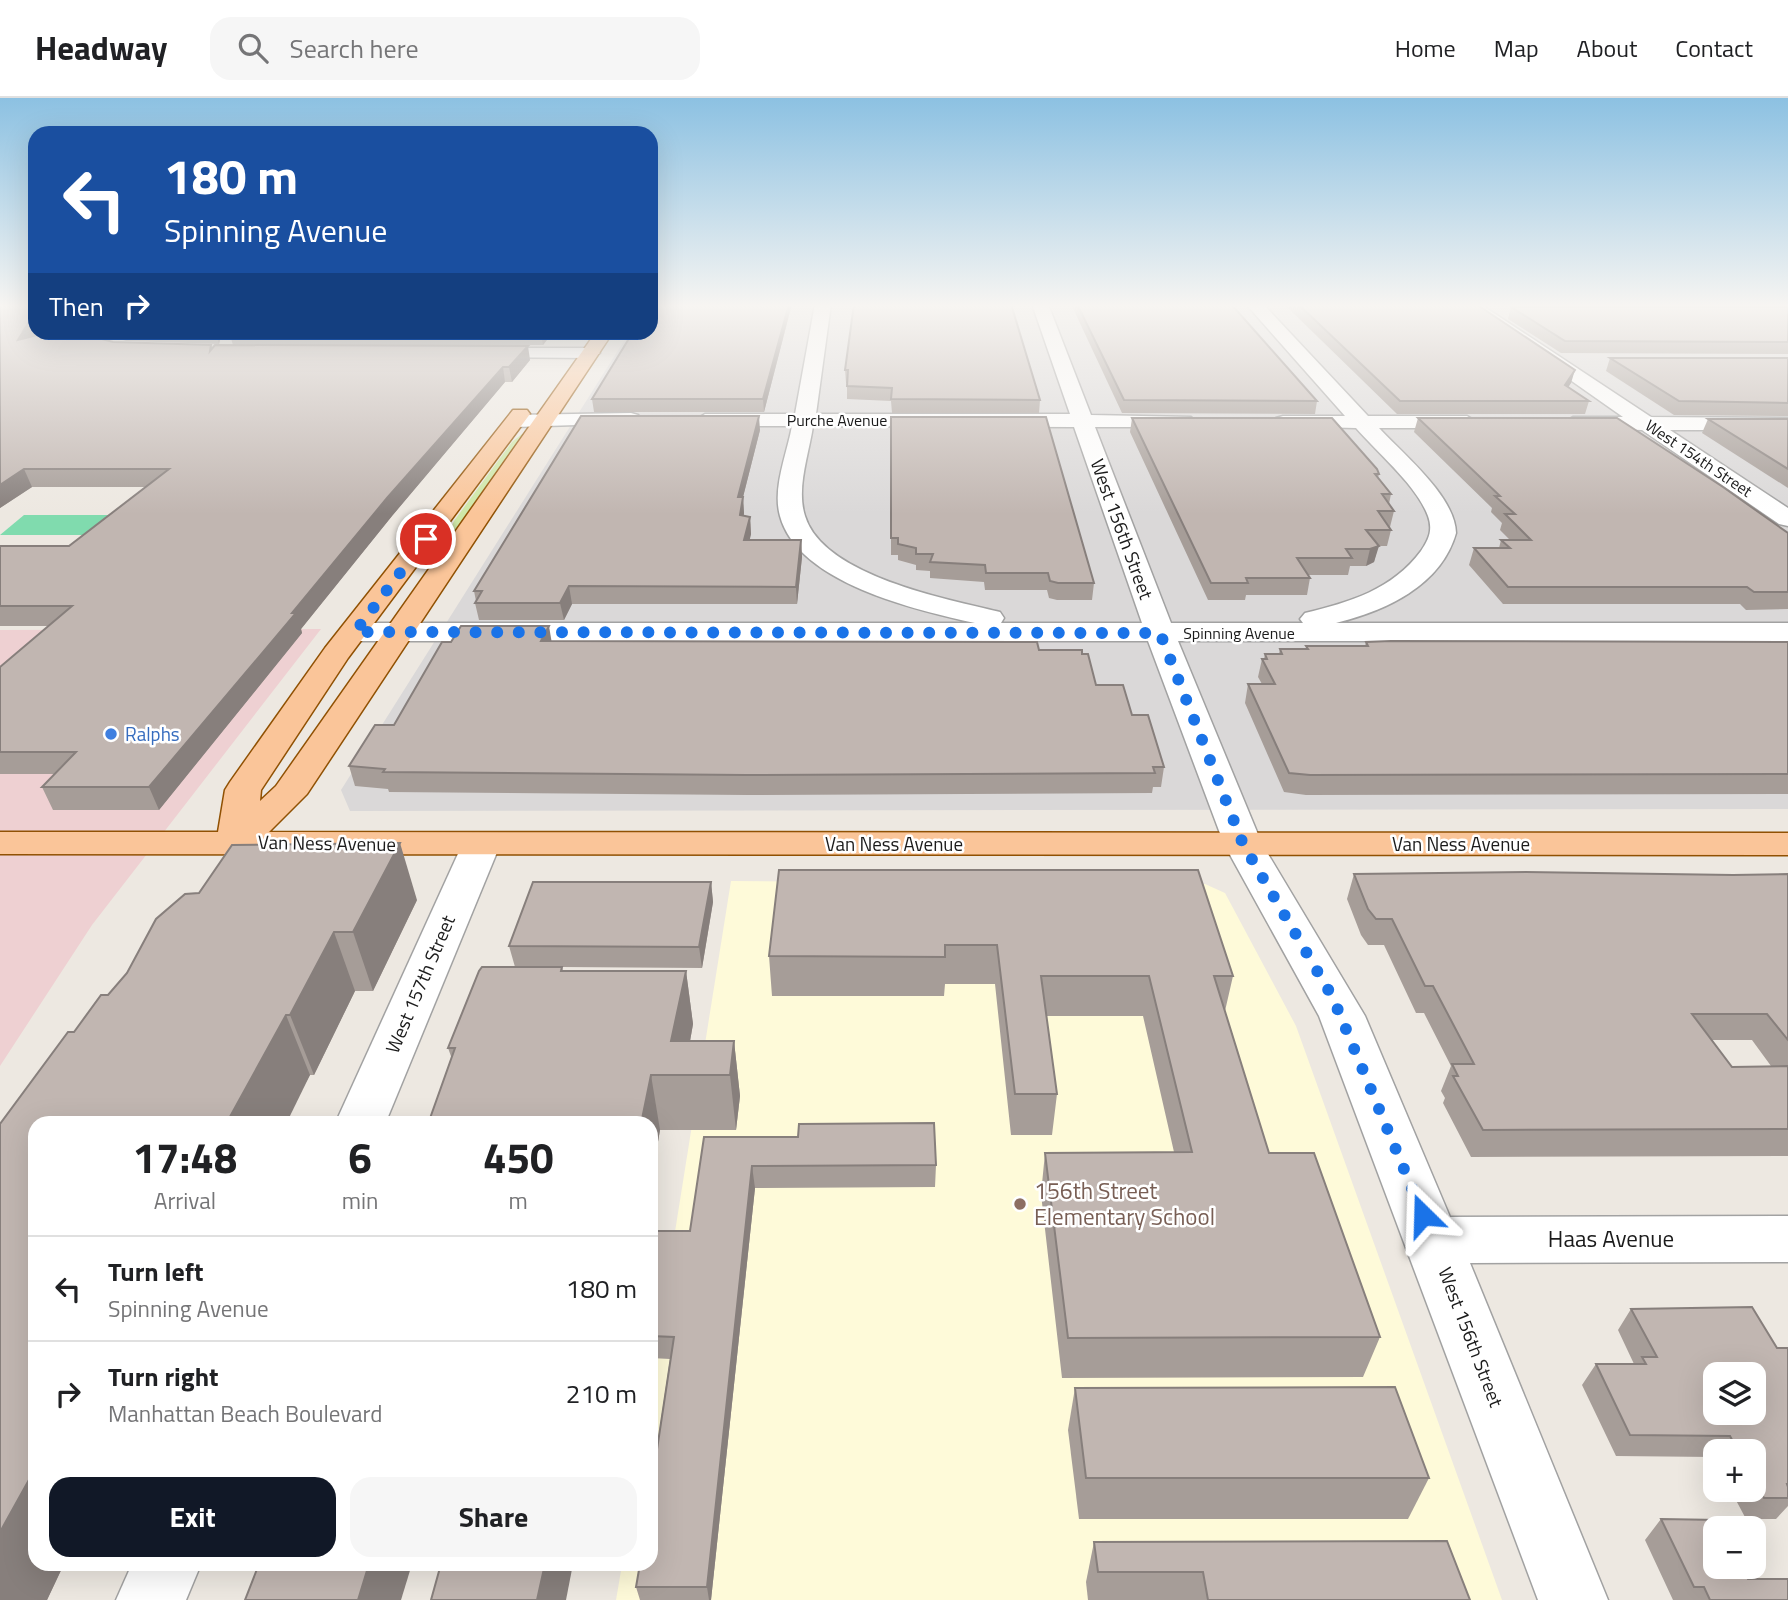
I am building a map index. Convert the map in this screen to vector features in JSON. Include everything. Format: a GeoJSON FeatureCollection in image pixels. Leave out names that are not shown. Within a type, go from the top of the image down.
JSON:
{"type":"FeatureCollection","features":[{"type":"Feature","properties":{"kind":"main road"},"geometry":{"type":"LineString","coordinates":[[236,841],[289,794],[577,374]]}},
{"type":"Feature","properties":{"kind":"main road"},"geometry":{"type":"LineString","coordinates":[[236,841],[243,790],[355,632],[535,393]]}},
{"type":"Feature","properties":{"kind":"main road","name":"Van Ness Avenue"},"geometry":{"type":"LineString","coordinates":[[0,843],[236,841],[481,845],[1788,844]]}},
{"type":"Feature","properties":{"kind":"street"},"geometry":{"type":"LineString","coordinates":[[812,374],[793,472],[792,519],[814,550],[887,588],[988,617],[1044,625],[1160,633],[1277,625],[1332,616],[1365,606],[1389,594],[1409,583],[1424,569],[1441,540],[1444,528],[1439,511],[1426,492],[1319,374]]}},
{"type":"Feature","properties":{"kind":"street","name":"West 156th Street"},"geometry":{"type":"LineString","coordinates":[[1065,374],[1160,633],[1243,844],[1342,1016],[1433,1240],[1573,1600]]}},
{"type":"Feature","properties":{"kind":"street","name":"West 154th Street"},"geometry":{"type":"LineString","coordinates":[[1575,374],[1785,514]]}},
{"type":"Feature","properties":{"kind":"street"},"geometry":{"type":"LineString","coordinates":[[515,421],[653,419]]}},
{"type":"Feature","properties":{"kind":"street","name":"Purche Avenue"},"geometry":{"type":"LineString","coordinates":[[680,420],[1208,422]]}},
{"type":"Feature","properties":{"kind":"street"},"geometry":{"type":"LineString","coordinates":[[1261,422],[1490,422]]}},
{"type":"Feature","properties":{"kind":"street"},"geometry":{"type":"LineString","coordinates":[[1554,423],[1788,424]]}},
{"type":"Feature","properties":{"kind":"street"},"geometry":{"type":"LineString","coordinates":[[852,632],[884,624],[893,610],[894,601],[887,588]]}},
{"type":"Feature","properties":{"kind":"street"},"geometry":{"type":"LineString","coordinates":[[1389,594],[1405,612],[1440,626],[1488,632]]}},
{"type":"Feature","properties":{"kind":"street","name":"Spinning Avenue"},"geometry":{"type":"LineString","coordinates":[[355,632],[1788,632]]}},
{"type":"Feature","properties":{"kind":"street","name":"West 157th Street"},"geometry":{"type":"LineString","coordinates":[[363,1116],[481,845]]}},
{"type":"Feature","properties":{"kind":"street","name":"Haas Avenue"},"geometry":{"type":"LineString","coordinates":[[1433,1240],[1788,1239]]}},
{"type":"Feature","properties":{"kind":"street"},"geometry":{"type":"LineString","coordinates":[[151,1600],[164,1571]]}},
{"type":"Feature","properties":{"kind":"shaded area"},"geometry":{"type":"Polygon","coordinates":[[[603,374],[1788,374],[1788,809],[350,811],[341,790],[603,374]]]}},
{"type":"Feature","properties":{"kind":"shaded area"},"geometry":{"type":"Polygon","coordinates":[[[321,629],[92,925],[0,1066],[0,630],[321,629]]]}},
{"type":"Feature","properties":{"kind":"shaded area","name":"156th Street Elementary School"},"geometry":{"type":"Polygon","coordinates":[[[731,881],[1205,884],[1225,893],[1296,1026],[1502,1600],[616,1600],[621,1571],[658,1571],[658,1338],[731,881]]]}},
{"type":"Feature","properties":{"kind":"green space"},"geometry":{"type":"Polygon","coordinates":[[[525,434],[443,547],[454,521],[512,442],[525,434]]]}},
{"type":"Feature","properties":{"kind":"green space"},"geometry":{"type":"Polygon","coordinates":[[[24,515],[136,515],[113,535],[0,535],[24,515]]]}},
{"type":"Feature","properties":{"kind":"building"},"geometry":{"type":"Polygon","coordinates":[[[0,374],[497,374],[387,498],[292,613],[296,613],[149,787],[42,787],[76,752],[0,752],[0,667],[72,606],[0,606],[0,546],[69,546],[169,469],[24,469],[0,485],[0,374]]]}},
{"type":"Feature","properties":{"kind":"building"},"geometry":{"type":"Polygon","coordinates":[[[607,374],[770,374],[763,399],[592,399],[607,374]]]}},
{"type":"Feature","properties":{"kind":"building"},"geometry":{"type":"Polygon","coordinates":[[[848,374],[1032,374],[1040,400],[891,399],[892,388],[847,386],[848,374]]]}},
{"type":"Feature","properties":{"kind":"building"},"geometry":{"type":"Polygon","coordinates":[[[1111,374],[1293,374],[1317,401],[1124,400],[1111,374]]]}},
{"type":"Feature","properties":{"kind":"building"},"geometry":{"type":"Polygon","coordinates":[[[1372,374],[1572,374],[1565,385],[1589,401],[1400,401],[1372,374]]]}},
{"type":"Feature","properties":{"kind":"building"},"geometry":{"type":"Polygon","coordinates":[[[1636,374],[1788,374],[1788,403],[1679,401],[1636,374]]]}},
{"type":"Feature","properties":{"kind":"building"},"geometry":{"type":"Polygon","coordinates":[[[581,416],[759,416],[738,497],[743,497],[740,515],[750,517],[744,540],[801,540],[796,587],[569,586],[560,603],[475,603],[482,591],[474,591],[581,416]]]}},
{"type":"Feature","properties":{"kind":"building"},"geometry":{"type":"Polygon","coordinates":[[[891,417],[1046,417],[1094,583],[1058,583],[1050,581],[1048,573],[986,573],[985,565],[930,562],[933,554],[916,554],[916,548],[898,544],[898,538],[891,538],[891,417]]]}},
{"type":"Feature","properties":{"kind":"building"},"geometry":{"type":"Polygon","coordinates":[[[1132,418],[1332,418],[1377,469],[1379,474],[1375,474],[1391,494],[1382,494],[1394,511],[1378,511],[1391,530],[1366,530],[1379,546],[1370,549],[1346,549],[1352,558],[1297,558],[1310,578],[1246,578],[1248,583],[1211,583],[1132,418]]]}},
{"type":"Feature","properties":{"kind":"building"},"geometry":{"type":"Polygon","coordinates":[[[1418,418],[1617,418],[1788,533],[1788,592],[1754,592],[1747,587],[1508,587],[1474,548],[1510,548],[1501,540],[1531,540],[1505,514],[1515,514],[1495,496],[1500,496],[1418,418]]]}},
{"type":"Feature","properties":{"kind":"building"},"geometry":{"type":"Polygon","coordinates":[[[1708,419],[1788,419],[1788,469],[1708,419]]]}},
{"type":"Feature","properties":{"kind":"building"},"geometry":{"type":"Polygon","coordinates":[[[461,626],[549,626],[541,641],[1037,642],[1039,650],[1082,650],[1082,654],[1088,654],[1096,685],[1123,685],[1132,715],[1148,715],[1164,767],[1153,767],[1155,773],[745,775],[383,772],[385,769],[349,766],[375,725],[394,725],[442,642],[451,642],[461,626]]]}},
{"type":"Feature","properties":{"kind":"building"},"geometry":{"type":"Polygon","coordinates":[[[1366,642],[1788,642],[1788,774],[1289,773],[1248,684],[1275,684],[1262,659],[1267,659],[1265,654],[1282,654],[1280,649],[1308,649],[1306,646],[1368,646],[1366,642]]]}},
{"type":"Feature","properties":{"kind":"building"},"geometry":{"type":"Polygon","coordinates":[[[400,843],[353,932],[334,932],[290,1015],[286,1015],[230,1116],[28,1116],[28,1482],[0,1532],[0,1124],[68,1032],[74,1032],[101,995],[108,995],[127,973],[156,919],[185,894],[199,893],[232,845],[400,843]]]}},
{"type":"Feature","properties":{"kind":"building"},"geometry":{"type":"Polygon","coordinates":[[[779,870],[1198,870],[1233,976],[1214,976],[1269,1153],[1314,1153],[1380,1337],[1068,1338],[1045,1153],[1192,1152],[1149,976],[1041,976],[1057,1094],[1015,1094],[997,945],[945,945],[945,957],[769,956],[779,870]]]}},
{"type":"Feature","properties":{"kind":"building"},"geometry":{"type":"Polygon","coordinates":[[[1354,874],[1788,874],[1788,1040],[1767,1014],[1692,1014],[1732,1067],[1788,1066],[1788,1129],[1483,1130],[1453,1076],[1458,1076],[1452,1064],[1474,1064],[1433,986],[1425,986],[1392,919],[1376,919],[1368,909],[1354,874]]]}},
{"type":"Feature","properties":{"kind":"building"},"geometry":{"type":"Polygon","coordinates":[[[533,882],[711,882],[699,947],[509,946],[533,882]]]}},
{"type":"Feature","properties":{"kind":"building"},"geometry":{"type":"Polygon","coordinates":[[[482,967],[562,967],[561,971],[686,971],[671,1041],[734,1041],[730,1075],[651,1075],[643,1116],[431,1116],[455,1048],[448,1048],[482,967]]]}},
{"type":"Feature","properties":{"kind":"building"},"geometry":{"type":"Polygon","coordinates":[[[934,1123],[936,1165],[752,1166],[707,1587],[636,1587],[639,1571],[658,1571],[658,1443],[674,1337],[658,1336],[658,1231],[690,1231],[704,1137],[798,1137],[799,1124],[934,1123]]]}},
{"type":"Feature","properties":{"kind":"building"},"geometry":{"type":"Polygon","coordinates":[[[1752,1307],[1777,1348],[1788,1348],[1788,1498],[1766,1498],[1766,1439],[1630,1435],[1596,1364],[1646,1364],[1642,1357],[1657,1357],[1631,1309],[1752,1307]]]}},
{"type":"Feature","properties":{"kind":"building"},"geometry":{"type":"Polygon","coordinates":[[[1395,1387],[1429,1478],[1086,1478],[1075,1388],[1395,1387]]]}},
{"type":"Feature","properties":{"kind":"building"},"geometry":{"type":"Polygon","coordinates":[[[1661,1519],[1703,1520],[1703,1579],[1788,1579],[1788,1600],[1710,1600],[1704,1587],[1694,1587],[1661,1519]]]}},
{"type":"Feature","properties":{"kind":"building"},"geometry":{"type":"Polygon","coordinates":[[[1447,1541],[1470,1600],[1208,1600],[1203,1572],[1098,1572],[1094,1542],[1447,1541]]]}},
{"type":"Feature","properties":{"kind":"building"},"geometry":{"type":"Polygon","coordinates":[[[256,1571],[367,1571],[358,1600],[245,1600],[256,1571]]]}},
{"type":"Feature","properties":{"kind":"building"},"geometry":{"type":"Polygon","coordinates":[[[439,1571],[543,1571],[537,1600],[431,1600],[439,1571]]]}},
{"type":"Feature","properties":{"kind":"place","name":"Ralphs"},"geometry":{"type":"Point","coordinates":[111,734]}},
{"type":"Feature","properties":{"kind":"place","name":"156th Street Elementary School"},"geometry":{"type":"Point","coordinates":[1020,1204]}},
{"type":"Feature","properties":{"kind":"route"},"geometry":{"type":"LineString","coordinates":[[426,539],[355,632],[1160,633],[1243,844],[1342,1016],[1423,1215]]}}]}
